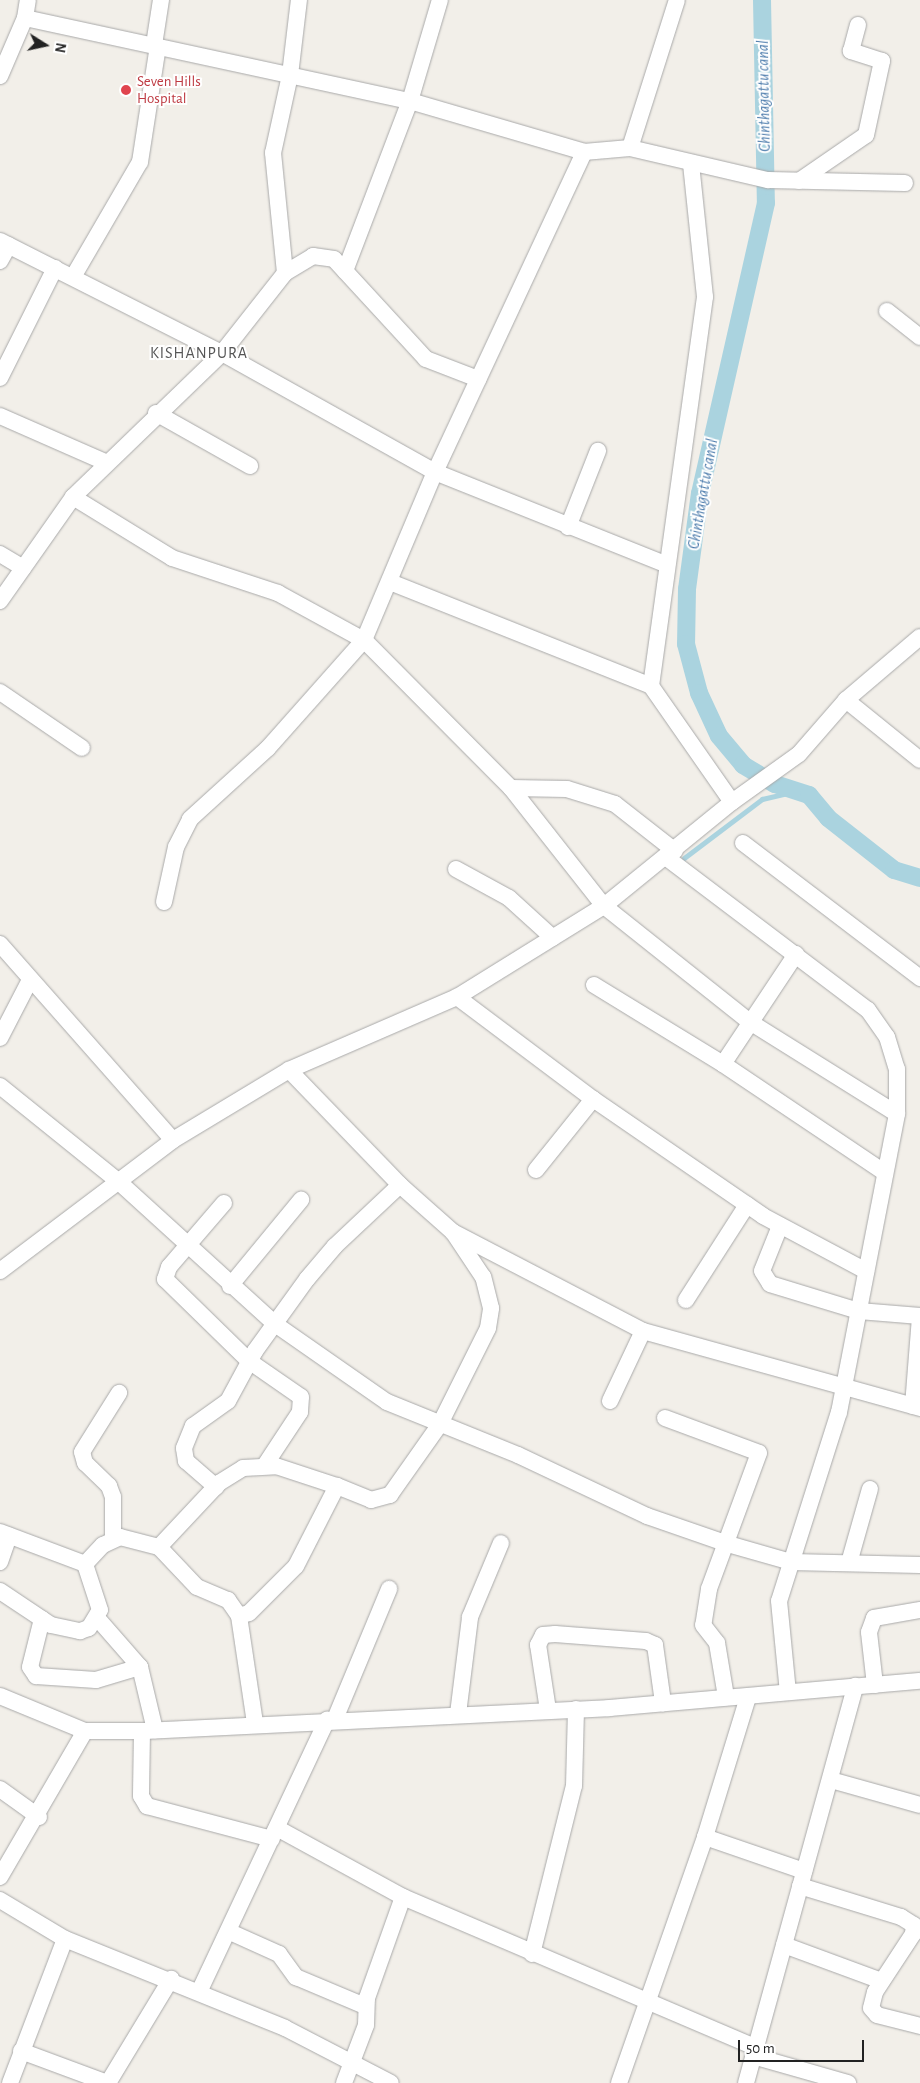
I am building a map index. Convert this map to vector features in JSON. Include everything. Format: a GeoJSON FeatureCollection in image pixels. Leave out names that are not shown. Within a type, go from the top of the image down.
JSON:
{"type":"FeatureCollection","features":[{"type":"Feature","properties":{"kind":"street"},"geometry":{"type":"LineString","coordinates":[[0,76],[25,18],[28,0]]}},
{"type":"Feature","properties":{"kind":"street"},"geometry":{"type":"LineString","coordinates":[[73,277],[140,162],[161,0]]}},
{"type":"Feature","properties":{"kind":"street"},"geometry":{"type":"LineString","coordinates":[[286,273],[273,152],[290,75],[299,0]]}},
{"type":"Feature","properties":{"kind":"street"},"geometry":{"type":"LineString","coordinates":[[345,271],[410,101],[440,0]]}},
{"type":"Feature","properties":{"kind":"street"},"geometry":{"type":"LineString","coordinates":[[630,148],[677,0]]}},
{"type":"Feature","properties":{"kind":"street"},"geometry":{"type":"LineString","coordinates":[[25,18],[410,101],[584,152],[630,148],[739,175],[768,180],[906,183]]}},
{"type":"Feature","properties":{"kind":"street"},"geometry":{"type":"LineString","coordinates":[[798,181],[866,135],[882,61],[850,51],[858,25]]}},
{"type":"Feature","properties":{"kind":"street"},"geometry":{"type":"LineString","coordinates":[[164,902],[176,847],[190,819],[268,748],[364,640],[435,472],[584,152]]}},
{"type":"Feature","properties":{"kind":"street"},"geometry":{"type":"LineString","coordinates":[[651,686],[705,297],[691,163]]}},
{"type":"Feature","properties":{"kind":"street"},"geometry":{"type":"LineString","coordinates":[[0,261],[4,243],[222,354],[435,472],[667,565]]}},
{"type":"Feature","properties":{"kind":"street"},"geometry":{"type":"LineString","coordinates":[[0,600],[73,497],[105,462],[222,354],[286,273],[320,254],[334,259],[426,359],[478,379]]}},
{"type":"Feature","properties":{"kind":"street"},"geometry":{"type":"LineString","coordinates":[[0,378],[55,268]]}},
{"type":"Feature","properties":{"kind":"street"},"geometry":{"type":"LineString","coordinates":[[887,311],[920,337]]}},
{"type":"Feature","properties":{"kind":"street"},"geometry":{"type":"LineString","coordinates":[[156,413],[250,466]]}},
{"type":"Feature","properties":{"kind":"street"},"geometry":{"type":"LineString","coordinates":[[0,416],[105,462]]}},
{"type":"Feature","properties":{"kind":"street"},"geometry":{"type":"LineString","coordinates":[[568,526],[598,451]]}},
{"type":"Feature","properties":{"kind":"street"},"geometry":{"type":"LineString","coordinates":[[73,497],[172,558],[278,592],[364,640],[511,788],[604,906],[750,1022],[897,1114]]}},
{"type":"Feature","properties":{"kind":"street"},"geometry":{"type":"LineString","coordinates":[[0,554],[23,568]]}},
{"type":"Feature","properties":{"kind":"street"},"geometry":{"type":"LineString","coordinates":[[390,582],[651,686],[738,798]]}},
{"type":"Feature","properties":{"kind":"street"},"geometry":{"type":"LineString","coordinates":[[0,1271],[173,1140],[289,1070],[458,997],[604,906],[671,855],[738,798],[799,754],[846,700],[919,640]]}},
{"type":"Feature","properties":{"kind":"street"},"geometry":{"type":"LineString","coordinates":[[0,692],[82,748]]}},
{"type":"Feature","properties":{"kind":"street"},"geometry":{"type":"LineString","coordinates":[[846,700],[920,760]]}},
{"type":"Feature","properties":{"kind":"street"},"geometry":{"type":"LineString","coordinates":[[511,788],[567,789],[615,804],[671,855],[868,1010],[878,1023],[897,1069],[897,1114],[884,1172],[844,1389],[791,1562],[781,1587],[777,1625],[788,1692]]}},
{"type":"Feature","properties":{"kind":"street"},"geometry":{"type":"LineString","coordinates":[[743,843],[887,948],[920,978]]}},
{"type":"Feature","properties":{"kind":"street"},"geometry":{"type":"LineString","coordinates":[[456,869],[509,898],[553,938]]}},
{"type":"Feature","properties":{"kind":"street"},"geometry":{"type":"LineString","coordinates":[[0,944],[173,1140]]}},
{"type":"Feature","properties":{"kind":"street"},"geometry":{"type":"LineString","coordinates":[[723,1064],[796,954]]}},
{"type":"Feature","properties":{"kind":"street"},"geometry":{"type":"LineString","coordinates":[[0,1038],[30,980]]}},
{"type":"Feature","properties":{"kind":"street"},"geometry":{"type":"LineString","coordinates":[[594,985],[723,1064],[884,1172]]}},
{"type":"Feature","properties":{"kind":"street"},"geometry":{"type":"LineString","coordinates":[[458,997],[593,1099],[746,1205],[780,1226],[866,1271]]}},
{"type":"Feature","properties":{"kind":"street"},"geometry":{"type":"LineString","coordinates":[[159,1547],[216,1487],[243,1468],[264,1465],[336,1486],[371,1500],[390,1495],[440,1424],[488,1328],[491,1308],[484,1277],[453,1232],[400,1185],[289,1070]]}},
{"type":"Feature","properties":{"kind":"street"},"geometry":{"type":"LineString","coordinates":[[0,1086],[118,1182],[230,1286],[275,1324],[387,1402],[647,1516],[728,1544],[791,1562],[920,1564]]}},
{"type":"Feature","properties":{"kind":"street"},"geometry":{"type":"LineString","coordinates":[[536,1170],[593,1099]]}},
{"type":"Feature","properties":{"kind":"street"},"geometry":{"type":"LineString","coordinates":[[216,1487],[186,1461],[184,1448],[198,1418],[228,1401],[249,1361],[334,1246],[400,1185]]}},
{"type":"Feature","properties":{"kind":"street"},"geometry":{"type":"LineString","coordinates":[[230,1286],[301,1200]]}},
{"type":"Feature","properties":{"kind":"street"},"geometry":{"type":"LineString","coordinates":[[224,1203],[187,1245],[165,1279],[249,1361],[301,1397],[300,1412],[264,1465]]}},
{"type":"Feature","properties":{"kind":"street"},"geometry":{"type":"LineString","coordinates":[[686,1300],[746,1205]]}},
{"type":"Feature","properties":{"kind":"street"},"geometry":{"type":"LineString","coordinates":[[453,1232],[644,1331],[844,1389],[917,1407],[920,1316],[859,1311],[779,1288],[763,1278],[780,1226]]}},
{"type":"Feature","properties":{"kind":"street"},"geometry":{"type":"LineString","coordinates":[[610,1402],[644,1331]]}},
{"type":"Feature","properties":{"kind":"street"},"geometry":{"type":"LineString","coordinates":[[85,1564],[113,1539],[114,1497],[109,1486],[85,1463],[82,1452],[119,1393]]}},
{"type":"Feature","properties":{"kind":"street"},"geometry":{"type":"LineString","coordinates":[[665,1418],[760,1453],[728,1544],[709,1589],[703,1625],[717,1643],[726,1697]]}},
{"type":"Feature","properties":{"kind":"street"},"geometry":{"type":"LineString","coordinates":[[239,1616],[249,1613],[296,1566],[336,1486]]}},
{"type":"Feature","properties":{"kind":"street"},"geometry":{"type":"LineString","coordinates":[[849,1563],[870,1489]]}},
{"type":"Feature","properties":{"kind":"street"},"geometry":{"type":"LineString","coordinates":[[0,1562],[4,1534],[85,1564]]}},
{"type":"Feature","properties":{"kind":"street"},"geometry":{"type":"LineString","coordinates":[[113,1539],[159,1547],[191,1582],[228,1600],[239,1616],[255,1723]]}},
{"type":"Feature","properties":{"kind":"street"},"geometry":{"type":"LineString","coordinates":[[458,1714],[470,1617],[501,1544]]}},
{"type":"Feature","properties":{"kind":"street"},"geometry":{"type":"LineString","coordinates":[[85,1564],[98,1619],[140,1667],[149,1730],[141,1796],[147,1806],[274,1833],[403,1897],[645,2002],[754,2052],[848,2083]]}},
{"type":"Feature","properties":{"kind":"street"},"geometry":{"type":"LineString","coordinates":[[198,1992],[230,1932],[274,1833],[331,1719],[389,1589]]}},
{"type":"Feature","properties":{"kind":"street"},"geometry":{"type":"LineString","coordinates":[[0,1591],[60,1629],[80,1631],[98,1619]]}},
{"type":"Feature","properties":{"kind":"street"},"geometry":{"type":"LineString","coordinates":[[874,1685],[868,1632],[874,1618],[920,1610]]}},
{"type":"Feature","properties":{"kind":"street"},"geometry":{"type":"LineString","coordinates":[[42,1619],[30,1668],[36,1676],[96,1680],[140,1667]]}},
{"type":"Feature","properties":{"kind":"street"},"geometry":{"type":"LineString","coordinates":[[548,1710],[538,1645],[544,1635],[555,1634],[646,1641],[655,1646],[663,1703]]}},
{"type":"Feature","properties":{"kind":"street"},"geometry":{"type":"LineString","coordinates":[[0,1696],[85,1731],[149,1730],[331,1719],[576,1709],[726,1697],[748,1697],[920,1681]]}},
{"type":"Feature","properties":{"kind":"street"},"geometry":{"type":"LineString","coordinates":[[746,2083],[831,1780],[855,1686]]}},
{"type":"Feature","properties":{"kind":"street"},"geometry":{"type":"LineString","coordinates":[[619,2083],[645,2002],[705,1837],[748,1697]]}},
{"type":"Feature","properties":{"kind":"street"},"geometry":{"type":"LineString","coordinates":[[532,1954],[574,1786],[576,1709]]}},
{"type":"Feature","properties":{"kind":"street"},"geometry":{"type":"LineString","coordinates":[[0,1877],[39,1817],[85,1731]]}},
{"type":"Feature","properties":{"kind":"street"},"geometry":{"type":"LineString","coordinates":[[831,1780],[920,1805]]}},
{"type":"Feature","properties":{"kind":"street"},"geometry":{"type":"LineString","coordinates":[[0,1789],[39,1817]]}},
{"type":"Feature","properties":{"kind":"street"},"geometry":{"type":"LineString","coordinates":[[705,1837],[901,1917],[914,1925],[917,1933],[882,1981],[872,1999],[877,2015],[920,2026]]}},
{"type":"Feature","properties":{"kind":"street"},"geometry":{"type":"LineString","coordinates":[[344,2083],[350,2062],[366,2025],[366,2006],[403,1897]]}},
{"type":"Feature","properties":{"kind":"street"},"geometry":{"type":"LineString","coordinates":[[0,1900],[66,1939],[171,1979],[350,2062],[382,2081]]}},
{"type":"Feature","properties":{"kind":"street"},"geometry":{"type":"LineString","coordinates":[[230,1932],[278,1954],[296,1977],[366,2006]]}},
{"type":"Feature","properties":{"kind":"street"},"geometry":{"type":"LineString","coordinates":[[10,2083],[66,1939]]}},
{"type":"Feature","properties":{"kind":"street"},"geometry":{"type":"LineString","coordinates":[[784,1945],[882,1981]]}},
{"type":"Feature","properties":{"kind":"street"},"geometry":{"type":"LineString","coordinates":[[21,2051],[107,2083],[171,1979]]}},
{"type":"Feature","properties":{"kind":"waterway","name":"Chinthagattu canal"},"geometry":{"type":"LineString","coordinates":[[762,0],[766,203],[700,493],[687,589],[686,644],[699,693],[719,736],[743,765],[775,784],[809,795],[828,818],[894,870],[920,878]]}},
{"type":"Feature","properties":{"kind":"waterway"},"geometry":{"type":"LineString","coordinates":[[684,858],[762,799],[798,791]]}},
{"type":"Feature","properties":{"kind":"place","name":"Seven Hills Hospital"},"geometry":{"type":"Point","coordinates":[126,90]}},
{"type":"Feature","properties":{"kind":"district","name":"KISHANPURA"},"geometry":{"type":"Point","coordinates":[199,353]}}]}
